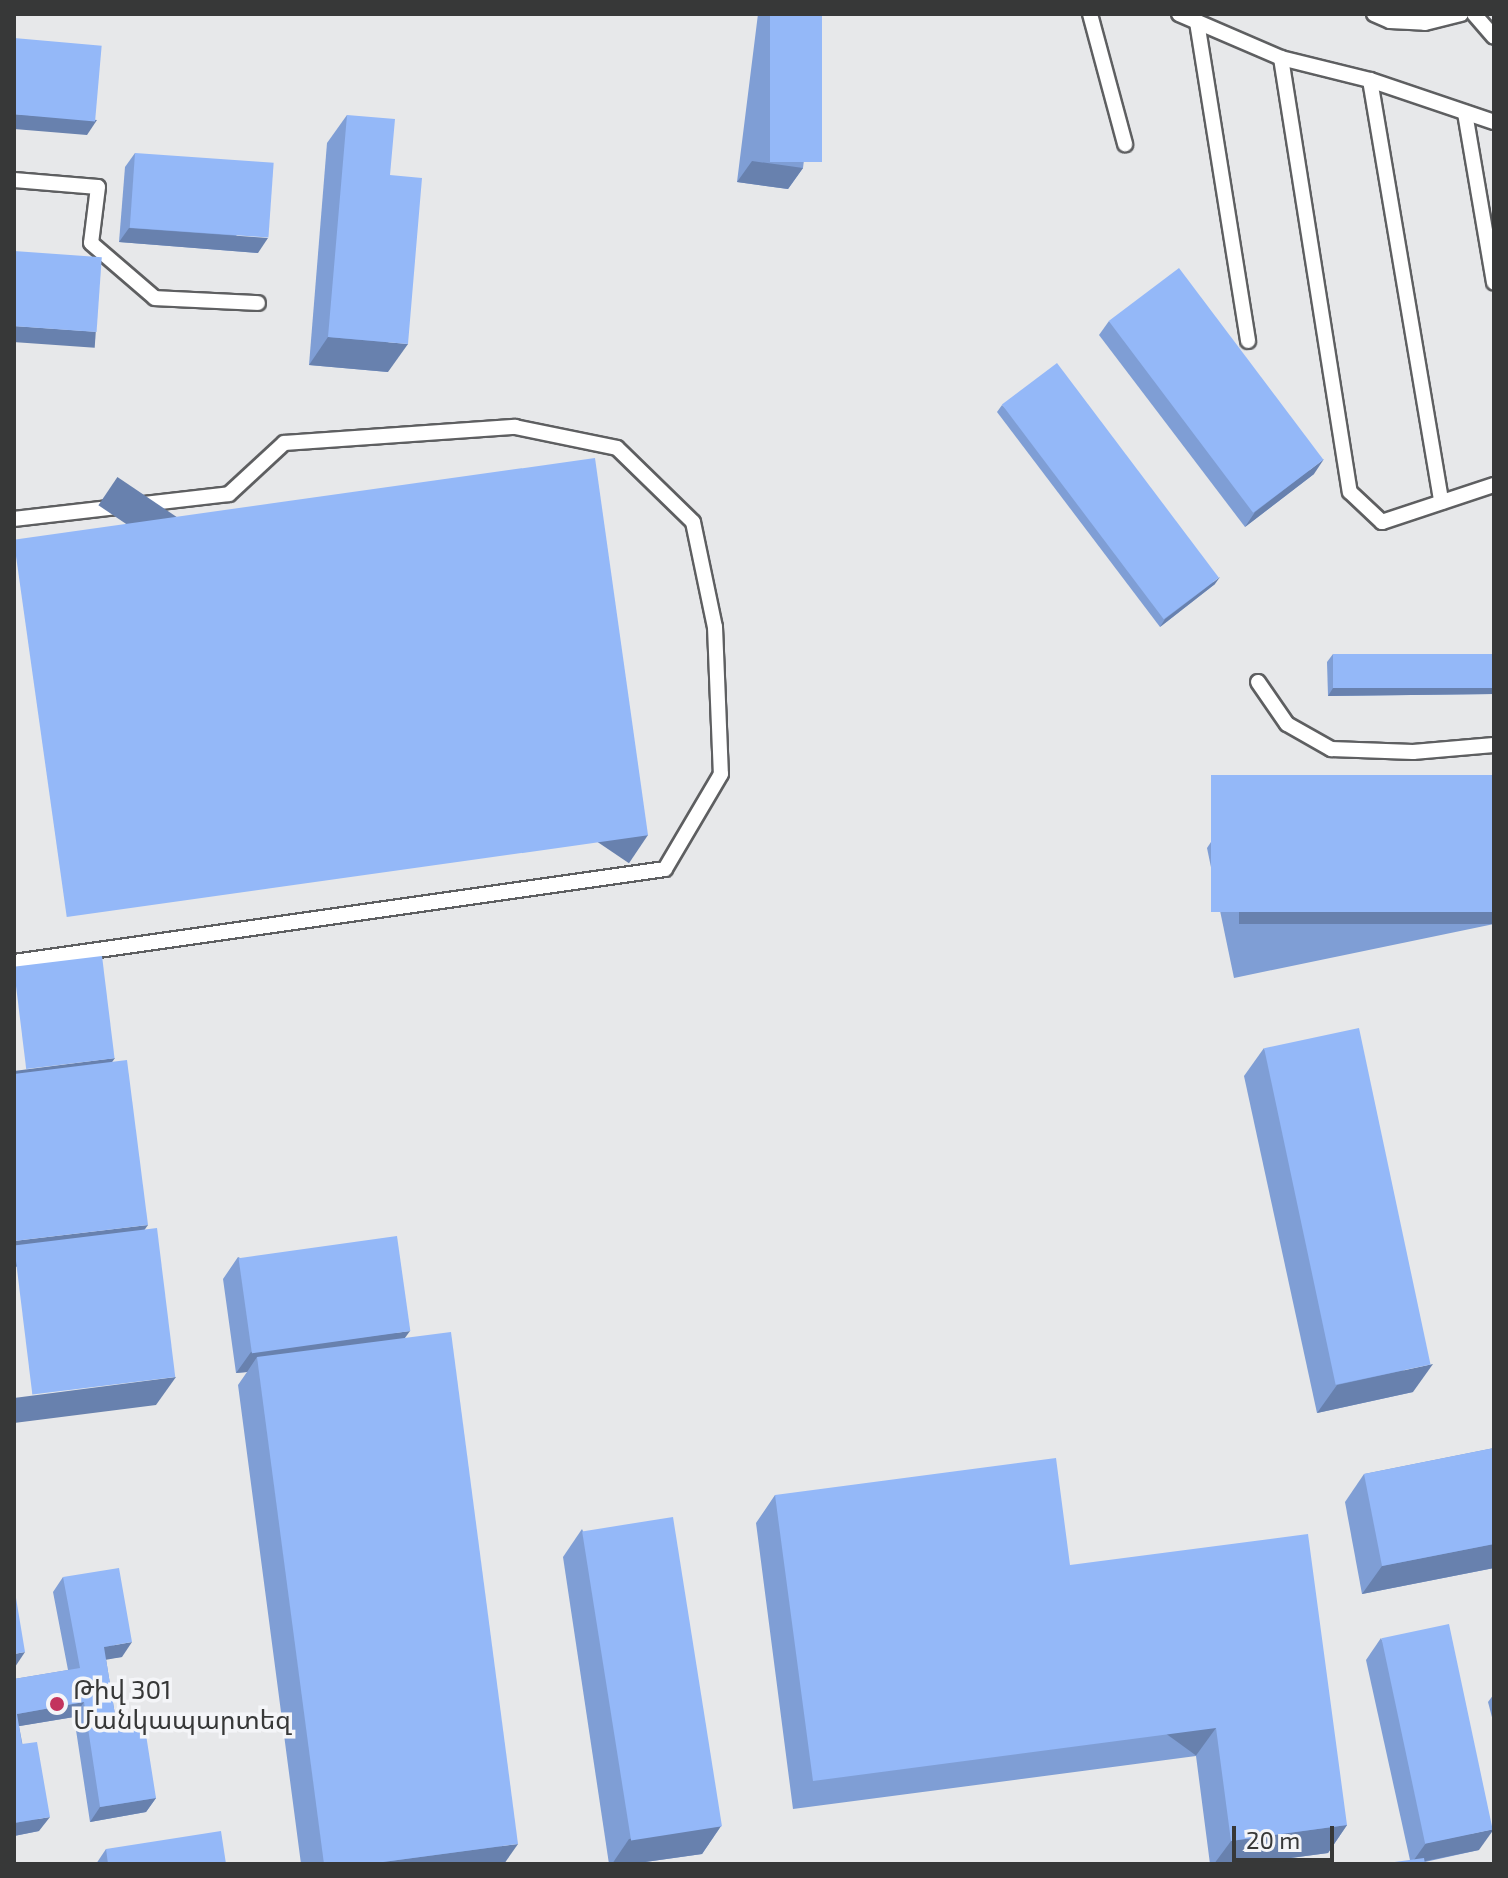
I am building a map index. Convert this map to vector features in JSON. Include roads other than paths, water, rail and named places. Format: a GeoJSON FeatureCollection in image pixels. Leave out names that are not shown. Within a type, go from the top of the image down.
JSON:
{"type":"FeatureCollection","features":[{"type":"Feature","properties":{"kind":"lane"},"geometry":{"type":"LineString","coordinates":[[1090,14],[1125,144]]}},
{"type":"Feature","properties":{"kind":"lane"},"geometry":{"type":"LineString","coordinates":[[1179,14],[1281,58],[1370,80],[1494,122]]}},
{"type":"Feature","properties":{"kind":"lane"},"geometry":{"type":"LineString","coordinates":[[1374,14],[1390,21],[1425,23],[1461,14]]}},
{"type":"Feature","properties":{"kind":"lane"},"geometry":{"type":"LineString","coordinates":[[1474,14],[1494,37]]}},
{"type":"Feature","properties":{"kind":"lane"},"geometry":{"type":"LineString","coordinates":[[1197,22],[1248,341]]}},
{"type":"Feature","properties":{"kind":"lane"},"geometry":{"type":"LineString","coordinates":[[1281,58],[1350,492],[1382,522],[1494,485]]}},
{"type":"Feature","properties":{"kind":"lane"},"geometry":{"type":"LineString","coordinates":[[1370,80],[1441,502]]}},
{"type":"Feature","properties":{"kind":"lane"},"geometry":{"type":"LineString","coordinates":[[1465,113],[1494,283]]}},
{"type":"Feature","properties":{"kind":"lane"},"geometry":{"type":"LineString","coordinates":[[14,180],[98,187],[91,243],[155,298],[258,303]]}},
{"type":"Feature","properties":{"kind":"lane"},"geometry":{"type":"LineString","coordinates":[[14,519],[229,494],[284,443],[515,427],[617,448],[693,522],[715,627],[721,774],[665,869],[14,962]]}},
{"type":"Feature","properties":{"kind":"lane"},"geometry":{"type":"LineString","coordinates":[[1258,682],[1287,724],[1331,749],[1413,752],[1494,745]]}},
{"type":"Feature","properties":{"kind":"place","name":"Թիվ 301 Մանկապարտեզ"},"geometry":{"type":"Point","coordinates":[57,1704]}}]}
